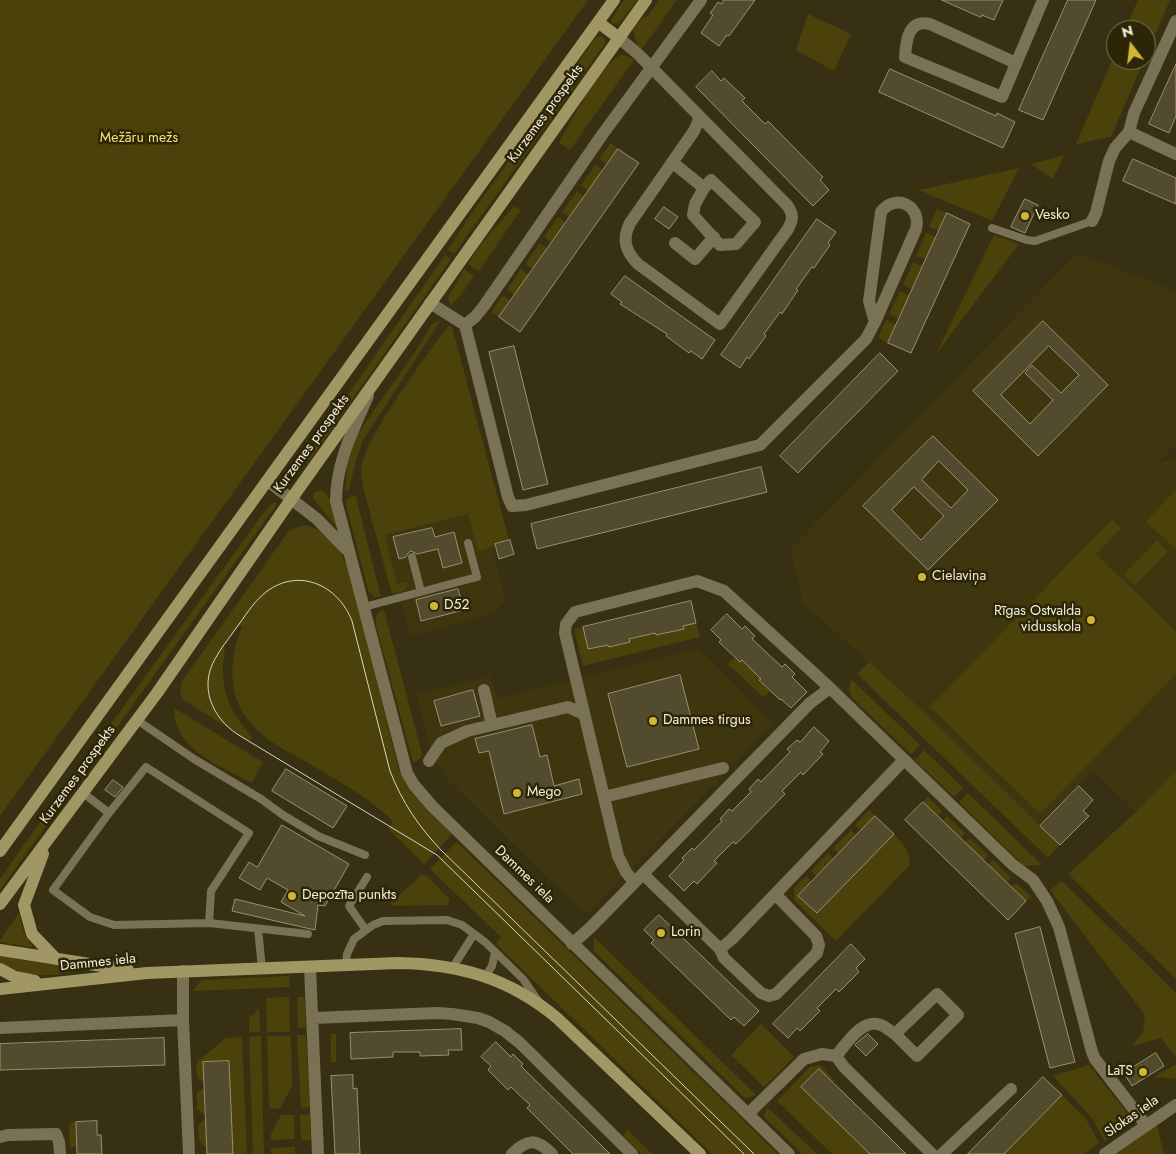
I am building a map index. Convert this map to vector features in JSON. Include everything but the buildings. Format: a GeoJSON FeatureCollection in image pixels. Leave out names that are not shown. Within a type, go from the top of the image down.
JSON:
{"type":"FeatureCollection","features":[{"type":"Feature","properties":{"kind":"main road","name":"Kurzemes prospekts"},"geometry":{"type":"LineString","coordinates":[[0,851],[614,0]]}},
{"type":"Feature","properties":{"kind":"main road","name":"Kurzemes prospekts"},"geometry":{"type":"LineString","coordinates":[[0,904],[137,720],[292,498],[646,0]]}},
{"type":"Feature","properties":{"kind":"main road"},"geometry":{"type":"LineString","coordinates":[[598,22],[619,38]]}},
{"type":"Feature","properties":{"kind":"main road","name":"Dammes iela"},"geometry":{"type":"LineString","coordinates":[[48,840],[24,905],[32,934],[56,959]]}},
{"type":"Feature","properties":{"kind":"main road","name":"Dammes iela"},"geometry":{"type":"LineString","coordinates":[[0,950],[146,973]]}},
{"type":"Feature","properties":{"kind":"main road","name":"Dammes iela"},"geometry":{"type":"LineString","coordinates":[[0,989],[146,973],[346,965],[416,964],[453,967],[484,976],[519,991],[540,1004],[700,1154]]}},
{"type":"Feature","properties":{"kind":"main road","name":"Dammes iela"},"geometry":{"type":"LineString","coordinates":[[0,969],[15,977],[52,983]]}},
{"type":"Feature","properties":{"kind":"street"},"geometry":{"type":"LineString","coordinates":[[465,325],[484,306],[602,135],[701,0]]}},
{"type":"Feature","properties":{"kind":"street"},"geometry":{"type":"LineString","coordinates":[[1016,63],[930,24],[916,25],[912,28],[906,39],[905,57],[1002,96],[1016,63],[1042,0]]}},
{"type":"Feature","properties":{"kind":"street"},"geometry":{"type":"LineString","coordinates":[[1092,221],[1096,213],[1109,161],[1115,148],[1129,132],[1134,113],[1176,21]]}},
{"type":"Feature","properties":{"kind":"street"},"geometry":{"type":"LineString","coordinates":[[619,38],[638,54],[787,205],[793,215],[788,229],[720,324],[638,264],[626,247],[626,232],[630,223],[694,131],[700,117]]}},
{"type":"Feature","properties":{"kind":"street"},"geometry":{"type":"LineString","coordinates":[[1129,132],[1176,154]]}},
{"type":"Feature","properties":{"kind":"street"},"geometry":{"type":"LineString","coordinates":[[672,162],[704,188]]}},
{"type":"Feature","properties":{"kind":"street"},"geometry":{"type":"LineString","coordinates":[[711,180],[755,222],[736,244],[720,244],[693,215],[695,204],[704,188],[711,180]]}},
{"type":"Feature","properties":{"kind":"street"},"geometry":{"type":"LineString","coordinates":[[430,303],[465,325],[508,497],[512,506],[526,505],[760,445],[866,339],[875,322],[918,222],[913,208],[907,204],[891,204],[881,212],[869,301],[875,322]]}},
{"type":"Feature","properties":{"kind":"street"},"geometry":{"type":"LineString","coordinates":[[675,243],[695,259],[714,237]]}},
{"type":"Feature","properties":{"kind":"street","name":"Dammes iela"},"geometry":{"type":"LineString","coordinates":[[372,386],[344,451],[336,483],[336,501],[407,773],[414,785],[432,806],[789,1154]]}},
{"type":"Feature","properties":{"kind":"street","name":"Dammes iela"},"geometry":{"type":"LineString","coordinates":[[268,480],[329,530],[348,552]]}},
{"type":"Feature","properties":{"kind":"street"},"geometry":{"type":"LineString","coordinates":[[775,894],[816,936],[819,945],[817,953],[776,994],[768,996],[761,993],[724,958],[720,949],[639,878],[626,872],[618,856],[565,633],[566,624],[575,612],[697,581],[724,591],[830,688],[1013,866],[1033,880],[1047,902],[1059,927],[1095,1059],[1146,1125]]}},
{"type":"Feature","properties":{"kind":"street"},"geometry":{"type":"LineString","coordinates":[[572,944],[591,927],[810,703],[830,688]]}},
{"type":"Feature","properties":{"kind":"street"},"geometry":{"type":"LineString","coordinates":[[484,690],[492,725]]}},
{"type":"Feature","properties":{"kind":"street"},"geometry":{"type":"LineString","coordinates":[[429,761],[441,743],[467,731],[568,707],[584,714]]}},
{"type":"Feature","properties":{"kind":"street"},"geometry":{"type":"LineString","coordinates":[[720,949],[732,939],[904,760]]}},
{"type":"Feature","properties":{"kind":"street"},"geometry":{"type":"LineString","coordinates":[[604,796],[723,768]]}},
{"type":"Feature","properties":{"kind":"street"},"geometry":{"type":"LineString","coordinates":[[310,967],[318,1154]]}},
{"type":"Feature","properties":{"kind":"street"},"geometry":{"type":"LineString","coordinates":[[183,972],[183,1020],[189,1154]]}},
{"type":"Feature","properties":{"kind":"street"},"geometry":{"type":"LineString","coordinates":[[836,1056],[860,1029],[867,1025],[876,1024],[883,1025],[895,1034],[917,1056],[958,1015],[937,994],[895,1034]]}},
{"type":"Feature","properties":{"kind":"street"},"geometry":{"type":"LineString","coordinates":[[313,1018],[438,1013],[466,1015],[489,1022],[505,1031],[520,1043],[632,1154]]}},
{"type":"Feature","properties":{"kind":"street"},"geometry":{"type":"LineString","coordinates":[[0,1028],[183,1020]]}},
{"type":"Feature","properties":{"kind":"street"},"geometry":{"type":"LineString","coordinates":[[748,1114],[804,1059],[822,1054],[836,1056],[844,1067],[932,1154]]}},
{"type":"Feature","properties":{"kind":"street"},"geometry":{"type":"LineString","coordinates":[[942,1154],[1011,1089]]}},
{"type":"Feature","properties":{"kind":"street","name":"Slokas iela"},"geometry":{"type":"LineString","coordinates":[[1105,1154],[1176,1105]]}},
{"type":"Feature","properties":{"kind":"street"},"geometry":{"type":"LineString","coordinates":[[0,1137],[8,1134],[56,1134],[60,1154]]}},
{"type":"Feature","properties":{"kind":"street"},"geometry":{"type":"LineString","coordinates":[[512,1154],[522,1144],[533,1142],[546,1148],[552,1154]]}},
{"type":"Feature","properties":{"kind":"lane"},"geometry":{"type":"LineString","coordinates":[[992,228],[1035,241],[1092,221]]}},
{"type":"Feature","properties":{"kind":"lane"},"geometry":{"type":"LineString","coordinates":[[364,607],[476,577],[468,543]]}},
{"type":"Feature","properties":{"kind":"lane"},"geometry":{"type":"LineString","coordinates":[[412,557],[421,592]]}},
{"type":"Feature","properties":{"kind":"lane"},"geometry":{"type":"LineString","coordinates":[[137,720],[282,815],[318,836],[365,855]]}},
{"type":"Feature","properties":{"kind":"lane"},"geometry":{"type":"LineString","coordinates":[[209,923],[211,891],[250,832],[146,767],[109,813],[53,890],[90,917],[114,925],[209,923],[258,930],[308,934]]}},
{"type":"Feature","properties":{"kind":"lane"},"geometry":{"type":"LineString","coordinates":[[83,793],[109,813]]}},
{"type":"Feature","properties":{"kind":"lane"},"geometry":{"type":"LineString","coordinates":[[366,930],[350,906],[367,877]]}},
{"type":"Feature","properties":{"kind":"lane"},"geometry":{"type":"LineString","coordinates":[[346,965],[349,947],[354,940],[373,924],[383,921],[447,920],[462,925],[495,952],[533,990],[540,1004]]}},
{"type":"Feature","properties":{"kind":"lane"},"geometry":{"type":"LineString","coordinates":[[258,930],[262,968]]}},
{"type":"Feature","properties":{"kind":"lane"},"geometry":{"type":"LineString","coordinates":[[453,967],[474,934]]}},
{"type":"Feature","properties":{"kind":"lane"},"geometry":{"type":"LineString","coordinates":[[484,976],[492,966],[495,952]]}},
{"type":"Feature","properties":{"kind":"shaded area"},"geometry":{"type":"Polygon","coordinates":[[[1074,256],[1088,257],[1176,291],[1176,444],[1159,462],[1176,459],[1176,770],[1136,812],[1092,771],[1040,826],[921,709],[803,603],[790,550],[1074,256]]]}},
{"type":"Feature","properties":{"kind":"shaded area"},"geometry":{"type":"Polygon","coordinates":[[[468,514],[478,551],[493,547],[506,600],[494,614],[410,636],[384,535],[468,514]]]}},
{"type":"Feature","properties":{"kind":"shaded area"},"geometry":{"type":"Polygon","coordinates":[[[699,648],[774,724],[589,912],[581,911],[445,777],[436,762],[427,738],[416,694],[490,676],[497,698],[699,648]]]}},
{"type":"Feature","properties":{"kind":"green space","name":"Mežāru mežs"},"geometry":{"type":"Polygon","coordinates":[[[0,0],[588,0],[0,816],[0,0]]]}},
{"type":"Feature","properties":{"kind":"green space"},"geometry":{"type":"Polygon","coordinates":[[[624,0],[637,0],[620,23],[612,23],[611,20],[624,0]]]}},
{"type":"Feature","properties":{"kind":"green space"},"geometry":{"type":"Polygon","coordinates":[[[659,0],[677,0],[642,49],[638,47],[633,30],[641,19],[648,16],[659,0]]]}},
{"type":"Feature","properties":{"kind":"green space"},"geometry":{"type":"Polygon","coordinates":[[[1138,0],[1170,0],[1156,33],[1156,20],[1129,20],[1138,0]]]}},
{"type":"Feature","properties":{"kind":"green space"},"geometry":{"type":"Polygon","coordinates":[[[808,14],[851,34],[834,71],[796,50],[808,14]]]}},
{"type":"Feature","properties":{"kind":"green space"},"geometry":{"type":"Polygon","coordinates":[[[602,36],[606,42],[454,254],[448,250],[467,220],[596,37],[602,36]]]}},
{"type":"Feature","properties":{"kind":"green space"},"geometry":{"type":"Polygon","coordinates":[[[621,55],[634,60],[570,150],[559,143],[595,82],[604,70],[621,55]]]}},
{"type":"Feature","properties":{"kind":"green space"},"geometry":{"type":"Polygon","coordinates":[[[1108,70],[1140,70],[1111,137],[1076,144],[1108,70]]]}},
{"type":"Feature","properties":{"kind":"green space"},"geometry":{"type":"Polygon","coordinates":[[[611,143],[618,149],[607,165],[599,159],[611,143]]]}},
{"type":"Feature","properties":{"kind":"green space"},"geometry":{"type":"Polygon","coordinates":[[[1064,155],[1053,179],[1031,164],[1064,155]]]}},
{"type":"Feature","properties":{"kind":"green space"},"geometry":{"type":"Polygon","coordinates":[[[595,165],[603,170],[588,191],[581,185],[595,165]]]}},
{"type":"Feature","properties":{"kind":"green space"},"geometry":{"type":"Polygon","coordinates":[[[1019,168],[992,221],[919,190],[1019,168]]]}},
{"type":"Feature","properties":{"kind":"green space"},"geometry":{"type":"Polygon","coordinates":[[[577,191],[584,196],[570,217],[562,212],[577,191]]]}},
{"type":"Feature","properties":{"kind":"green space"},"geometry":{"type":"Polygon","coordinates":[[[514,206],[521,210],[479,271],[468,264],[481,244],[514,206]]]}},
{"type":"Feature","properties":{"kind":"green space"},"geometry":{"type":"Polygon","coordinates":[[[937,209],[947,213],[939,231],[929,227],[937,209]]]}},
{"type":"Feature","properties":{"kind":"green space"},"geometry":{"type":"Polygon","coordinates":[[[558,217],[566,223],[551,243],[544,237],[558,217]]]}},
{"type":"Feature","properties":{"kind":"green space"},"geometry":{"type":"Polygon","coordinates":[[[926,233],[936,237],[926,260],[916,256],[926,233]]]}},
{"type":"Feature","properties":{"kind":"green space"},"geometry":{"type":"Polygon","coordinates":[[[994,235],[1019,244],[936,354],[994,235]]]}},
{"type":"Feature","properties":{"kind":"green space"},"geometry":{"type":"Polygon","coordinates":[[[540,243],[547,248],[533,269],[525,264],[540,243]]]}},
{"type":"Feature","properties":{"kind":"green space"},"geometry":{"type":"Polygon","coordinates":[[[445,255],[451,259],[309,461],[308,452],[445,255]]]}},
{"type":"Feature","properties":{"kind":"green space"},"geometry":{"type":"Polygon","coordinates":[[[913,262],[923,266],[912,289],[903,285],[913,262]]]}},
{"type":"Feature","properties":{"kind":"green space"},"geometry":{"type":"Polygon","coordinates":[[[464,269],[474,276],[462,294],[450,306],[448,298],[464,269]]]}},
{"type":"Feature","properties":{"kind":"green space"},"geometry":{"type":"Polygon","coordinates":[[[521,269],[529,275],[514,295],[507,290],[521,269]]]}},
{"type":"Feature","properties":{"kind":"green space"},"geometry":{"type":"Polygon","coordinates":[[[900,291],[910,295],[899,318],[889,314],[900,291]]]}},
{"type":"Feature","properties":{"kind":"green space"},"geometry":{"type":"Polygon","coordinates":[[[503,295],[510,301],[499,317],[491,312],[503,295]]]}},
{"type":"Feature","properties":{"kind":"green space"},"geometry":{"type":"Polygon","coordinates":[[[441,320],[362,442],[349,489],[345,492],[347,464],[358,433],[415,352],[432,324],[441,320]]]}},
{"type":"Feature","properties":{"kind":"green space"},"geometry":{"type":"Polygon","coordinates":[[[886,320],[896,325],[888,343],[878,338],[886,320]]]}},
{"type":"Feature","properties":{"kind":"green space"},"geometry":{"type":"Polygon","coordinates":[[[448,326],[452,327],[509,540],[478,551],[468,514],[385,535],[397,584],[408,582],[407,588],[404,591],[392,594],[361,473],[371,441],[383,420],[448,326]]]}},
{"type":"Feature","properties":{"kind":"green space"},"geometry":{"type":"Polygon","coordinates":[[[1176,489],[1176,549],[1146,522],[1176,489]]]}},
{"type":"Feature","properties":{"kind":"green space"},"geometry":{"type":"Polygon","coordinates":[[[321,490],[331,501],[337,527],[313,499],[313,493],[321,490]]]}},
{"type":"Feature","properties":{"kind":"green space"},"geometry":{"type":"Polygon","coordinates":[[[352,496],[356,496],[381,597],[374,597],[368,590],[345,501],[352,496]]]}},
{"type":"Feature","properties":{"kind":"green space"},"geometry":{"type":"Polygon","coordinates":[[[275,502],[277,504],[0,890],[0,879],[30,836],[261,516],[275,502]]]}},
{"type":"Feature","properties":{"kind":"green space","name":"Rīgas Ostvalda vidusskola"},"geometry":{"type":"Polygon","coordinates":[[[1112,519],[1121,528],[1096,554],[1176,631],[1176,674],[1040,814],[930,707],[1112,519]]]}},
{"type":"Feature","properties":{"kind":"green space"},"geometry":{"type":"Polygon","coordinates":[[[305,525],[328,536],[342,555],[349,571],[398,767],[406,785],[424,807],[452,834],[424,864],[388,829],[393,821],[383,812],[349,787],[272,742],[247,719],[235,694],[232,668],[237,641],[242,627],[239,625],[224,645],[223,680],[230,706],[252,737],[249,741],[182,699],[180,689],[182,681],[288,532],[296,527],[305,525]]]}},
{"type":"Feature","properties":{"kind":"green space"},"geometry":{"type":"Polygon","coordinates":[[[1157,540],[1168,551],[1135,585],[1124,574],[1157,540]]]}},
{"type":"Feature","properties":{"kind":"green space"},"geometry":{"type":"Polygon","coordinates":[[[384,610],[422,754],[421,758],[413,763],[376,625],[377,615],[384,610]]]}},
{"type":"Feature","properties":{"kind":"green space"},"geometry":{"type":"Polygon","coordinates":[[[696,623],[700,637],[583,666],[574,629],[583,627],[589,649],[608,645],[609,647],[629,642],[629,639],[683,629],[683,626],[696,623]]]}},
{"type":"Feature","properties":{"kind":"green space"},"geometry":{"type":"Polygon","coordinates":[[[735,657],[740,662],[742,660],[770,691],[763,697],[728,664],[735,657]]]}},
{"type":"Feature","properties":{"kind":"green space"},"geometry":{"type":"Polygon","coordinates":[[[869,662],[921,709],[1060,845],[1048,858],[857,674],[869,662]]]}},
{"type":"Feature","properties":{"kind":"green space"},"geometry":{"type":"Polygon","coordinates":[[[851,679],[920,745],[911,754],[852,698],[849,690],[851,679]]]}},
{"type":"Feature","properties":{"kind":"green space"},"geometry":{"type":"Polygon","coordinates":[[[174,708],[263,762],[252,783],[213,763],[190,746],[181,735],[176,723],[174,708]]]}},
{"type":"Feature","properties":{"kind":"green space"},"geometry":{"type":"Polygon","coordinates":[[[924,750],[963,788],[954,797],[915,760],[924,750]]]}},
{"type":"Feature","properties":{"kind":"green space"},"geometry":{"type":"Polygon","coordinates":[[[1176,770],[1176,979],[1068,874],[1136,812],[1176,770]]]}},
{"type":"Feature","properties":{"kind":"green space"},"geometry":{"type":"Polygon","coordinates":[[[968,793],[1041,864],[1024,866],[959,802],[968,793]]]}},
{"type":"Feature","properties":{"kind":"green space"},"geometry":{"type":"Polygon","coordinates":[[[928,797],[942,811],[938,816],[923,802],[928,797]]]}},
{"type":"Feature","properties":{"kind":"green space"},"geometry":{"type":"Polygon","coordinates":[[[869,810],[875,816],[861,831],[855,825],[869,810]]]}},
{"type":"Feature","properties":{"kind":"green space"},"geometry":{"type":"Polygon","coordinates":[[[947,816],[965,833],[961,838],[943,821],[947,816]]]}},
{"type":"Feature","properties":{"kind":"green space"},"geometry":{"type":"Polygon","coordinates":[[[851,830],[856,836],[839,854],[833,848],[851,830]]]}},
{"type":"Feature","properties":{"kind":"green space"},"geometry":{"type":"Polygon","coordinates":[[[894,834],[908,852],[909,866],[836,941],[794,900],[794,888],[806,876],[812,882],[799,896],[817,913],[894,834]]]}},
{"type":"Feature","properties":{"kind":"green space"},"geometry":{"type":"Polygon","coordinates":[[[970,838],[988,855],[983,861],[965,843],[970,838]]]}},
{"type":"Feature","properties":{"kind":"green space"},"geometry":{"type":"Polygon","coordinates":[[[457,841],[778,1154],[712,1154],[496,944],[501,937],[430,869],[457,841]]]}},
{"type":"Feature","properties":{"kind":"green space"},"geometry":{"type":"Polygon","coordinates":[[[828,853],[834,859],[817,877],[811,871],[828,853]]]}},
{"type":"Feature","properties":{"kind":"green space"},"geometry":{"type":"Polygon","coordinates":[[[993,860],[1011,878],[1006,883],[988,865],[993,860]]]}},
{"type":"Feature","properties":{"kind":"green space"},"geometry":{"type":"Polygon","coordinates":[[[421,875],[427,876],[450,900],[448,905],[393,906],[391,903],[421,875]]]}},
{"type":"Feature","properties":{"kind":"green space"},"geometry":{"type":"Polygon","coordinates":[[[1062,881],[1176,993],[1176,1058],[1161,1038],[1131,1046],[1143,1033],[1145,1015],[1050,890],[1062,881]]]}},
{"type":"Feature","properties":{"kind":"green space"},"geometry":{"type":"Polygon","coordinates":[[[1016,883],[1031,897],[1026,901],[1011,888],[1016,883]]]}},
{"type":"Feature","properties":{"kind":"green space"},"geometry":{"type":"Polygon","coordinates":[[[19,913],[25,936],[33,946],[0,942],[19,913]]]}},
{"type":"Feature","properties":{"kind":"green space"},"geometry":{"type":"Polygon","coordinates":[[[594,937],[756,1095],[745,1098],[594,951],[594,937]]]}},
{"type":"Feature","properties":{"kind":"green space"},"geometry":{"type":"Polygon","coordinates":[[[0,956],[66,967],[70,971],[68,973],[49,975],[25,973],[0,963],[0,956]]]}},
{"type":"Feature","properties":{"kind":"green space"},"geometry":{"type":"Polygon","coordinates":[[[289,976],[290,987],[192,991],[202,980],[289,976]]]}},
{"type":"Feature","properties":{"kind":"green space"},"geometry":{"type":"Polygon","coordinates":[[[289,997],[290,1032],[267,1032],[266,998],[289,997]]]}},
{"type":"Feature","properties":{"kind":"green space"},"geometry":{"type":"Polygon","coordinates":[[[297,997],[305,997],[306,1028],[298,1028],[297,997]]]}},
{"type":"Feature","properties":{"kind":"green space"},"geometry":{"type":"Polygon","coordinates":[[[259,1009],[260,1032],[249,1032],[249,1018],[259,1009]]]}},
{"type":"Feature","properties":{"kind":"green space"},"geometry":{"type":"Polygon","coordinates":[[[761,1024],[794,1057],[764,1087],[731,1055],[761,1024]]]}},
{"type":"Feature","properties":{"kind":"green space"},"geometry":{"type":"Polygon","coordinates":[[[331,1034],[336,1034],[336,1062],[331,1062],[331,1034]]]}},
{"type":"Feature","properties":{"kind":"green space"},"geometry":{"type":"Polygon","coordinates":[[[297,1035],[306,1035],[310,1107],[301,1108],[297,1035]]]}},
{"type":"Feature","properties":{"kind":"green space"},"geometry":{"type":"Polygon","coordinates":[[[261,1036],[264,1154],[253,1154],[249,1037],[261,1036]]]}},
{"type":"Feature","properties":{"kind":"green space"},"geometry":{"type":"Polygon","coordinates":[[[267,1036],[291,1036],[292,1086],[280,1109],[269,1108],[267,1036]]]}},
{"type":"Feature","properties":{"kind":"green space"},"geometry":{"type":"Polygon","coordinates":[[[242,1037],[247,1154],[233,1154],[229,1061],[204,1062],[204,1082],[198,1079],[196,1066],[198,1061],[226,1038],[242,1037]]]}},
{"type":"Feature","properties":{"kind":"green space"},"geometry":{"type":"Polygon","coordinates":[[[1176,1064],[1176,1079],[1154,1077],[1176,1064]]]}},
{"type":"Feature","properties":{"kind":"green space"},"geometry":{"type":"Polygon","coordinates":[[[820,1065],[835,1081],[833,1082],[818,1069],[801,1087],[870,1154],[832,1154],[777,1101],[810,1067],[820,1065]]]}},
{"type":"Feature","properties":{"kind":"green space"},"geometry":{"type":"Polygon","coordinates":[[[1089,1065],[1134,1121],[1105,1141],[1091,1117],[1053,1076],[1089,1065]]]}},
{"type":"Feature","properties":{"kind":"green space"},"geometry":{"type":"Polygon","coordinates":[[[204,1089],[205,1114],[197,1109],[197,1092],[204,1089]]]}},
{"type":"Feature","properties":{"kind":"green space"},"geometry":{"type":"Polygon","coordinates":[[[1062,1095],[1086,1119],[1099,1143],[1084,1154],[1004,1154],[1062,1095]]]}},
{"type":"Feature","properties":{"kind":"green space"},"geometry":{"type":"Polygon","coordinates":[[[767,1107],[817,1154],[802,1154],[764,1117],[767,1107]]]}},
{"type":"Feature","properties":{"kind":"green space"},"geometry":{"type":"Polygon","coordinates":[[[310,1114],[311,1140],[301,1140],[300,1115],[310,1114]]]}},
{"type":"Feature","properties":{"kind":"green space"},"geometry":{"type":"Polygon","coordinates":[[[281,1115],[294,1115],[294,1139],[271,1140],[271,1134],[281,1115]]]}},
{"type":"Feature","properties":{"kind":"green space"},"geometry":{"type":"Polygon","coordinates":[[[206,1121],[206,1146],[199,1140],[198,1125],[206,1121]]]}},
{"type":"Feature","properties":{"kind":"green space"},"geometry":{"type":"Polygon","coordinates":[[[72,1122],[76,1122],[76,1147],[70,1147],[69,1125],[72,1122]]]}},
{"type":"Feature","properties":{"kind":"green space"},"geometry":{"type":"Polygon","coordinates":[[[1157,1125],[1164,1154],[1117,1154],[1157,1125]]]}},
{"type":"Feature","properties":{"kind":"green space"},"geometry":{"type":"Polygon","coordinates":[[[628,1130],[652,1154],[642,1154],[623,1136],[628,1130]]]}},
{"type":"Feature","properties":{"kind":"green space"},"geometry":{"type":"Polygon","coordinates":[[[295,1147],[295,1154],[271,1154],[271,1148],[295,1147]]]}},
{"type":"Feature","properties":{"kind":"tram line"},"geometry":{"type":"LineString","coordinates":[[744,1154],[437,855],[237,734],[221,719],[215,710],[208,691],[210,670],[222,648],[261,596],[279,585],[291,581],[304,581],[327,589],[346,608],[352,621],[390,771],[400,793],[418,823],[441,850],[754,1154]]}},
{"type":"Feature","properties":{"kind":"place","name":"Vesko"},"geometry":{"type":"Point","coordinates":[1025,216]}},
{"type":"Feature","properties":{"kind":"place","name":"Cielaviņa"},"geometry":{"type":"Point","coordinates":[922,577]}},
{"type":"Feature","properties":{"kind":"place","name":"D52"},"geometry":{"type":"Point","coordinates":[434,606]}},
{"type":"Feature","properties":{"kind":"place","name":"Rīgas Ostvalda vidusskola"},"geometry":{"type":"Point","coordinates":[1091,620]}},
{"type":"Feature","properties":{"kind":"place","name":"Dammes tirgus"},"geometry":{"type":"Point","coordinates":[653,721]}},
{"type":"Feature","properties":{"kind":"place","name":"Mego"},"geometry":{"type":"Point","coordinates":[517,793]}},
{"type":"Feature","properties":{"kind":"place","name":"Depozīta punkts"},"geometry":{"type":"Point","coordinates":[292,896]}},
{"type":"Feature","properties":{"kind":"place","name":"Lorin"},"geometry":{"type":"Point","coordinates":[661,933]}},
{"type":"Feature","properties":{"kind":"place","name":"LaTS"},"geometry":{"type":"Point","coordinates":[1143,1072]}}]}
